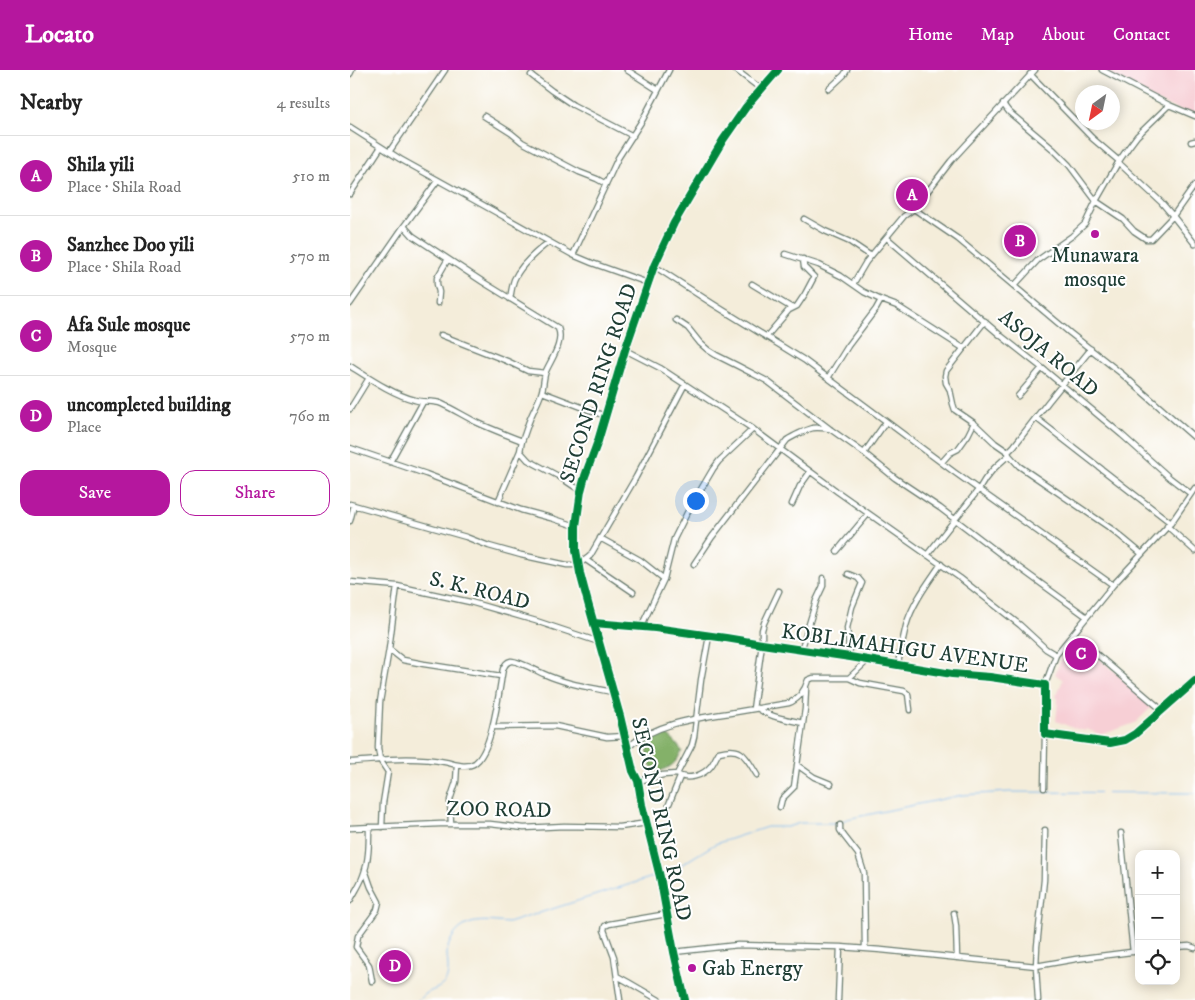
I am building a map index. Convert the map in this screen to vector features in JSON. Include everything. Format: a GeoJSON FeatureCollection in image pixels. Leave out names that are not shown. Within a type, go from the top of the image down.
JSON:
{"type":"FeatureCollection","features":[{"type":"Feature","properties":{"kind":"street"},"geometry":{"type":"LineString","coordinates":[[350,74],[352,70]]}},
{"type":"Feature","properties":{"kind":"street"},"geometry":{"type":"LineString","coordinates":[[389,152],[445,70]]}},
{"type":"Feature","properties":{"kind":"street"},"geometry":{"type":"LineString","coordinates":[[627,70],[658,90]]}},
{"type":"Feature","properties":{"kind":"street"},"geometry":{"type":"LineString","coordinates":[[573,254],[618,158],[643,119],[669,70]]}},
{"type":"Feature","properties":{"kind":"street"},"geometry":{"type":"LineString","coordinates":[[736,70],[761,89]]}},
{"type":"Feature","properties":{"kind":"street","name":"SECOND RING ROAD"},"geometry":{"type":"LineString","coordinates":[[685,1000],[638,781],[633,771],[578,565],[576,526],[582,491],[625,350],[654,266],[674,222],[723,140],[746,106],[778,70]]}},
{"type":"Feature","properties":{"kind":"street"},"geometry":{"type":"LineString","coordinates":[[829,89],[847,70]]}},
{"type":"Feature","properties":{"kind":"street"},"geometry":{"type":"LineString","coordinates":[[853,284],[866,262],[904,216],[914,209],[951,161],[1035,70]]}},
{"type":"Feature","properties":{"kind":"street"},"geometry":{"type":"LineString","coordinates":[[1102,70],[1169,105],[1195,116]]}},
{"type":"Feature","properties":{"kind":"street"},"geometry":{"type":"LineString","coordinates":[[1030,74],[1092,138],[1142,184],[1173,216],[1195,244]]}},
{"type":"Feature","properties":{"kind":"street"},"geometry":{"type":"LineString","coordinates":[[531,75],[573,105],[633,136]]}},
{"type":"Feature","properties":{"kind":"street"},"geometry":{"type":"LineString","coordinates":[[1003,104],[1009,112],[1069,165],[1096,201],[1148,240],[1155,236],[1173,216],[1195,185]]}},
{"type":"Feature","properties":{"kind":"street"},"geometry":{"type":"LineString","coordinates":[[1014,286],[1038,260],[1085,224],[1119,161],[1137,136],[1169,105]]}},
{"type":"Feature","properties":{"kind":"street"},"geometry":{"type":"LineString","coordinates":[[484,116],[522,142],[606,184]]}},
{"type":"Feature","properties":{"kind":"street"},"geometry":{"type":"LineString","coordinates":[[350,127],[389,152],[549,242],[592,263],[648,284]]}},
{"type":"Feature","properties":{"kind":"street"},"geometry":{"type":"LineString","coordinates":[[350,194],[381,147]]}},
{"type":"Feature","properties":{"kind":"street"},"geometry":{"type":"LineString","coordinates":[[350,304],[438,180]]}},
{"type":"Feature","properties":{"kind":"street"},"geometry":{"type":"LineString","coordinates":[[914,209],[958,239],[1133,383],[1195,438]]}},
{"type":"Feature","properties":{"kind":"street"},"geometry":{"type":"LineString","coordinates":[[804,219],[850,242],[871,256]]}},
{"type":"Feature","properties":{"kind":"street"},"geometry":{"type":"LineString","coordinates":[[404,226],[413,236],[482,282],[558,328],[560,333],[552,362],[545,374],[542,392],[498,502]]}},
{"type":"Feature","properties":{"kind":"street","name":"ASOJA ROAD"},"geometry":{"type":"LineString","coordinates":[[887,238],[1191,494]]}},
{"type":"Feature","properties":{"kind":"street"},"geometry":{"type":"LineString","coordinates":[[510,299],[518,273],[549,242]]}},
{"type":"Feature","properties":{"kind":"street"},"geometry":{"type":"LineString","coordinates":[[785,254],[819,264],[864,292],[897,306],[963,348]]}},
{"type":"Feature","properties":{"kind":"street"},"geometry":{"type":"LineString","coordinates":[[438,303],[437,278],[448,259]]}},
{"type":"Feature","properties":{"kind":"street"},"geometry":{"type":"LineString","coordinates":[[766,337],[789,310],[797,306],[806,294],[814,275],[806,271],[803,259]]}},
{"type":"Feature","properties":{"kind":"street"},"geometry":{"type":"LineString","coordinates":[[654,266],[804,360],[978,489],[1113,585]]}},
{"type":"Feature","properties":{"kind":"street"},"geometry":{"type":"LineString","coordinates":[[752,284],[792,308]]}},
{"type":"Feature","properties":{"kind":"street"},"geometry":{"type":"LineString","coordinates":[[828,378],[881,300]]}},
{"type":"Feature","properties":{"kind":"street"},"geometry":{"type":"LineString","coordinates":[[676,320],[688,328],[700,343],[716,355],[767,381],[895,478],[955,519],[1087,617]]}},
{"type":"Feature","properties":{"kind":"street"},"geometry":{"type":"LineString","coordinates":[[985,321],[947,369],[945,376],[956,410],[974,423],[1019,466],[1113,530],[1142,554]]}},
{"type":"Feature","properties":{"kind":"street"},"geometry":{"type":"LineString","coordinates":[[441,335],[528,371],[545,374]]}},
{"type":"Feature","properties":{"kind":"street"},"geometry":{"type":"LineString","coordinates":[[928,555],[978,489],[984,478],[1008,454],[1091,349]]}},
{"type":"Feature","properties":{"kind":"street"},"geometry":{"type":"LineString","coordinates":[[625,350],[660,368],[753,429],[868,514],[941,564],[1013,620],[1046,649],[1056,655]]}},
{"type":"Feature","properties":{"kind":"street"},"geometry":{"type":"LineString","coordinates":[[350,366],[406,397],[423,402],[440,403],[475,421],[522,441]]}},
{"type":"Feature","properties":{"kind":"street"},"geometry":{"type":"LineString","coordinates":[[1018,396],[1042,368]]}},
{"type":"Feature","properties":{"kind":"street"},"geometry":{"type":"LineString","coordinates":[[350,409],[369,378]]}},
{"type":"Feature","properties":{"kind":"street"},"geometry":{"type":"LineString","coordinates":[[350,521],[352,504],[521,555],[567,565],[578,565],[590,556],[636,477],[685,384]]}},
{"type":"Feature","properties":{"kind":"street"},"geometry":{"type":"LineString","coordinates":[[542,392],[606,416]]}},
{"type":"Feature","properties":{"kind":"street"},"geometry":{"type":"LineString","coordinates":[[390,462],[423,402]]}},
{"type":"Feature","properties":{"kind":"street"},"geometry":{"type":"LineString","coordinates":[[1036,418],[1169,524],[1195,552]]}},
{"type":"Feature","properties":{"kind":"street"},"geometry":{"type":"LineString","coordinates":[[864,453],[886,422]]}},
{"type":"Feature","properties":{"kind":"street"},"geometry":{"type":"LineString","coordinates":[[942,462],[958,449],[974,423]]}},
{"type":"Feature","properties":{"kind":"street"},"geometry":{"type":"LineString","coordinates":[[694,564],[741,498],[787,440],[794,435],[814,428],[830,429]]}},
{"type":"Feature","properties":{"kind":"street"},"geometry":{"type":"LineString","coordinates":[[641,627],[664,579],[674,538],[687,513],[719,461],[753,429]]}},
{"type":"Feature","properties":{"kind":"street"},"geometry":{"type":"LineString","coordinates":[[350,448],[521,510],[576,526]]}},
{"type":"Feature","properties":{"kind":"street"},"geometry":{"type":"LineString","coordinates":[[520,451],[528,460],[582,491]]}},
{"type":"Feature","properties":{"kind":"street"},"geometry":{"type":"LineString","coordinates":[[792,504],[800,486],[810,472]]}},
{"type":"Feature","properties":{"kind":"street"},"geometry":{"type":"LineString","coordinates":[[1045,685],[1056,655],[1113,585],[1169,524],[1195,488]]}},
{"type":"Feature","properties":{"kind":"street"},"geometry":{"type":"LineString","coordinates":[[837,552],[868,514]]}},
{"type":"Feature","properties":{"kind":"street"},"geometry":{"type":"LineString","coordinates":[[600,538],[640,560],[664,579]]}},
{"type":"Feature","properties":{"kind":"street"},"geometry":{"type":"LineString","coordinates":[[586,560],[633,592]]}},
{"type":"Feature","properties":{"kind":"street"},"geometry":{"type":"LineString","coordinates":[[898,664],[906,626],[912,612],[941,564]]}},
{"type":"Feature","properties":{"kind":"street"},"geometry":{"type":"LineString","coordinates":[[848,574],[858,578],[862,583],[852,607],[847,628],[850,657]]}},
{"type":"Feature","properties":{"kind":"street"},"geometry":{"type":"LineString","coordinates":[[801,650],[823,586],[823,578]]}},
{"type":"Feature","properties":{"kind":"street","name":"S. K. ROAD"},"geometry":{"type":"LineString","coordinates":[[350,582],[397,586],[470,602],[598,642]]}},
{"type":"Feature","properties":{"kind":"street"},"geometry":{"type":"LineString","coordinates":[[382,826],[383,803],[388,772],[380,760],[378,748],[380,702],[397,586]]}},
{"type":"Feature","properties":{"kind":"street"},"geometry":{"type":"LineString","coordinates":[[755,708],[762,630],[779,591]]}},
{"type":"Feature","properties":{"kind":"street","name":"KOBLIMAHIGU AVENUE"},"geometry":{"type":"LineString","coordinates":[[594,623],[726,638],[952,674],[1008,679],[1045,685],[1044,788]]}},
{"type":"Feature","properties":{"kind":"street"},"geometry":{"type":"LineString","coordinates":[[1073,634],[1162,710]]}},
{"type":"Feature","properties":{"kind":"street"},"geometry":{"type":"LineString","coordinates":[[669,804],[694,737],[700,680],[709,636]]}},
{"type":"Feature","properties":{"kind":"street"},"geometry":{"type":"LineString","coordinates":[[389,649],[402,660],[501,676]]}},
{"type":"Feature","properties":{"kind":"street"},"geometry":{"type":"LineString","coordinates":[[849,678],[868,660]]}},
{"type":"Feature","properties":{"kind":"street"},"geometry":{"type":"LineString","coordinates":[[350,762],[424,759],[467,766],[474,764],[486,747],[493,727],[501,676],[507,662],[510,661],[515,661],[555,679],[612,692]]}},
{"type":"Feature","properties":{"kind":"street"},"geometry":{"type":"LineString","coordinates":[[628,747],[635,741],[658,730],[697,718],[789,703],[799,696],[808,680],[813,678],[849,678],[860,683],[904,691],[908,694],[910,710]]}},
{"type":"Feature","properties":{"kind":"street"},"geometry":{"type":"LineString","coordinates":[[1045,734],[1110,742],[1125,740],[1135,734],[1195,681]]}},
{"type":"Feature","properties":{"kind":"street"},"geometry":{"type":"LineString","coordinates":[[780,807],[782,799],[794,787],[806,685]]}},
{"type":"Feature","properties":{"kind":"street"},"geometry":{"type":"LineString","coordinates":[[755,708],[773,717],[803,723]]}},
{"type":"Feature","properties":{"kind":"street"},"geometry":{"type":"LineString","coordinates":[[493,727],[555,726],[607,736],[625,736]]}},
{"type":"Feature","properties":{"kind":"street"},"geometry":{"type":"LineString","coordinates":[[638,781],[663,775],[693,777],[710,768],[719,752],[730,749],[740,752],[746,757],[757,774]]}},
{"type":"Feature","properties":{"kind":"street"},"geometry":{"type":"LineString","coordinates":[[451,824],[450,800],[456,782],[457,765]]}},
{"type":"Feature","properties":{"kind":"street"},"geometry":{"type":"LineString","coordinates":[[797,765],[814,777],[831,784]]}},
{"type":"Feature","properties":{"kind":"street","name":"ZOO ROAD"},"geometry":{"type":"LineString","coordinates":[[350,828],[451,824],[490,824],[524,828],[564,826],[620,827],[647,823]]}},
{"type":"Feature","properties":{"kind":"street"},"geometry":{"type":"LineString","coordinates":[[840,826],[840,830],[858,854],[864,873],[865,948]]}},
{"type":"Feature","properties":{"kind":"street"},"geometry":{"type":"LineString","coordinates":[[350,902],[363,878],[368,857],[369,827]]}},
{"type":"Feature","properties":{"kind":"street"},"geometry":{"type":"LineString","coordinates":[[1038,1000],[1036,966],[1044,880],[1045,830]]}},
{"type":"Feature","properties":{"kind":"street"},"geometry":{"type":"LineString","coordinates":[[674,952],[738,945],[840,947],[1036,966],[1133,952],[1121,833]]}},
{"type":"Feature","properties":{"kind":"street"},"geometry":{"type":"LineString","coordinates":[[365,870],[379,902],[377,910],[358,936],[356,948],[369,965],[372,981]]}},
{"type":"Feature","properties":{"kind":"street"},"geometry":{"type":"LineString","coordinates":[[954,913],[957,958]]}},
{"type":"Feature","properties":{"kind":"street"},"geometry":{"type":"LineString","coordinates":[[620,1000],[617,976],[611,949],[604,930],[605,926],[667,914]]}},
{"type":"Feature","properties":{"kind":"street"},"geometry":{"type":"LineString","coordinates":[[838,1000],[840,947]]}},
{"type":"Feature","properties":{"kind":"street"},"geometry":{"type":"LineString","coordinates":[[1180,947],[1195,948]]}},
{"type":"Feature","properties":{"kind":"street"},"geometry":{"type":"LineString","coordinates":[[617,976],[659,1000]]}},
{"type":"Feature","properties":{"kind":"shaded area"},"geometry":{"type":"Polygon","coordinates":[[[1096,70],[1195,70],[1195,117],[1148,97],[1096,70]]]}},
{"type":"Feature","properties":{"kind":"shaded area"},"geometry":{"type":"Polygon","coordinates":[[[1073,639],[1154,705],[1135,723],[1101,735],[1086,729],[1085,731],[1073,728],[1056,721],[1058,699],[1056,696],[1063,680],[1055,674],[1062,657],[1072,644],[1073,639]]]}},
{"type":"Feature","properties":{"kind":"green space"},"geometry":{"type":"Polygon","coordinates":[[[667,735],[682,751],[672,765],[657,772],[649,762],[648,741],[653,736],[667,735]]]}},
{"type":"Feature","properties":{"kind":"waterway"},"geometry":{"type":"LineString","coordinates":[[662,873],[676,868],[715,844],[767,827],[787,827],[800,823],[838,823],[847,819],[962,795],[1009,792],[1195,793]]}},
{"type":"Feature","properties":{"kind":"waterway"},"geometry":{"type":"LineString","coordinates":[[418,1000],[444,983],[448,970],[448,947],[457,931],[470,923],[484,921],[508,923],[656,876]]}},
{"type":"Feature","properties":{"kind":"cycle path"},"geometry":{"type":"LineString","coordinates":[[685,1000],[638,781],[633,771],[620,716],[580,573],[576,550],[576,526],[585,476],[654,266],[674,223],[723,140],[746,107],[778,70]]}},
{"type":"Feature","properties":{"kind":"cycle path"},"geometry":{"type":"LineString","coordinates":[[594,623],[655,628],[952,674],[1045,685],[1045,734],[1110,743],[1125,740],[1135,734],[1195,681]]}},
{"type":"Feature","properties":{"kind":"place","name":"Shila yili"},"geometry":{"type":"Point","coordinates":[912,195]}},
{"type":"Feature","properties":{"kind":"place","name":"Munawara mosque"},"geometry":{"type":"Point","coordinates":[1095,234]}},
{"type":"Feature","properties":{"kind":"place","name":"Sanzhee Doo yili"},"geometry":{"type":"Point","coordinates":[1020,241]}},
{"type":"Feature","properties":{"kind":"place","name":"Afa Sule mosque"},"geometry":{"type":"Point","coordinates":[1081,654]}},
{"type":"Feature","properties":{"kind":"place","name":"uncompleted building"},"geometry":{"type":"Point","coordinates":[395,966]}},
{"type":"Feature","properties":{"kind":"place","name":"Gab Energy"},"geometry":{"type":"Point","coordinates":[692,968]}}]}
